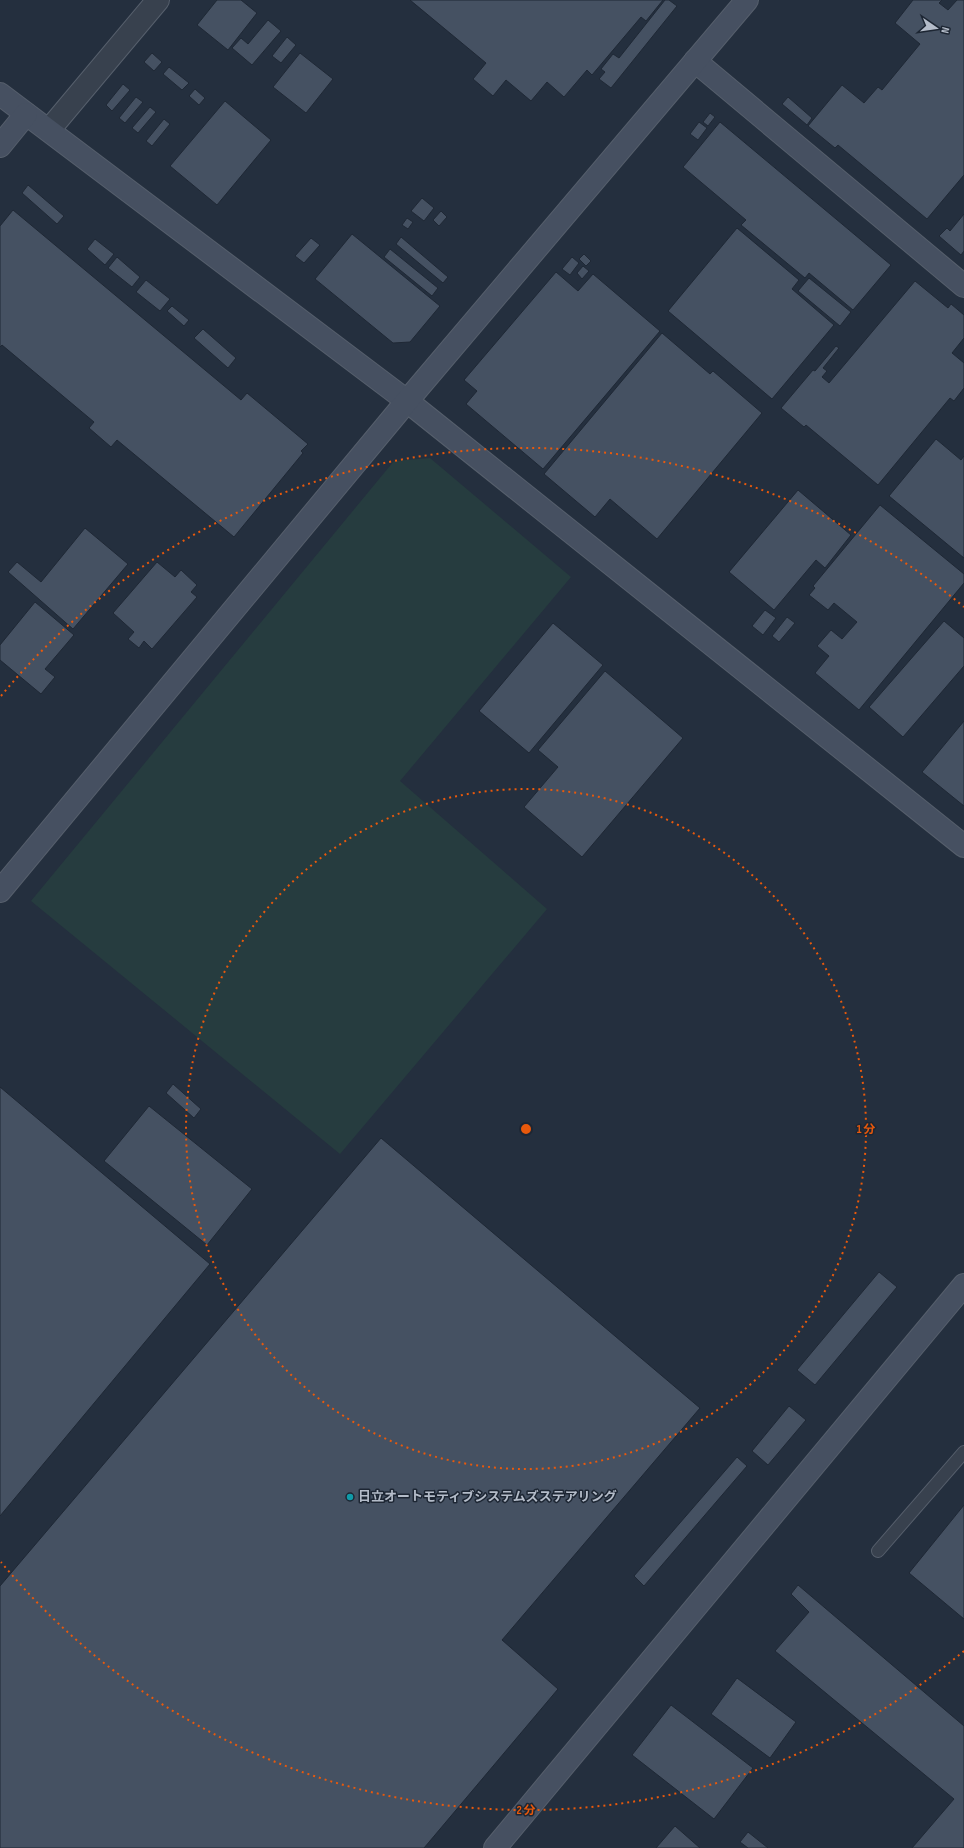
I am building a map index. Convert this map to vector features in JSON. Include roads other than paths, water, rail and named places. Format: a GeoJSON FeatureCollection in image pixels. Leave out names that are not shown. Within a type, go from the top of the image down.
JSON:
{"type":"FeatureCollection","features":[{"type":"Feature","properties":{"kind":"street"},"geometry":{"type":"LineString","coordinates":[[49,130],[158,0]]}},
{"type":"Feature","properties":{"kind":"street"},"geometry":{"type":"LineString","coordinates":[[0,891],[407,401],[747,0]]}},
{"type":"Feature","properties":{"kind":"street"},"geometry":{"type":"LineString","coordinates":[[695,61],[964,286]]}},
{"type":"Feature","properties":{"kind":"street"},"geometry":{"type":"LineString","coordinates":[[0,94],[407,401],[964,846]]}},
{"type":"Feature","properties":{"kind":"street"},"geometry":{"type":"LineString","coordinates":[[0,146],[26,114]]}},
{"type":"Feature","properties":{"kind":"street"},"geometry":{"type":"LineString","coordinates":[[495,1848],[964,1286]]}},
{"type":"Feature","properties":{"kind":"lane"},"geometry":{"type":"LineString","coordinates":[[878,1551],[964,1452]]}},
{"type":"Feature","properties":{"kind":"place","name":"日立オートモティブシステムズステアリング"},"geometry":{"type":"Point","coordinates":[350,1497]}}]}
